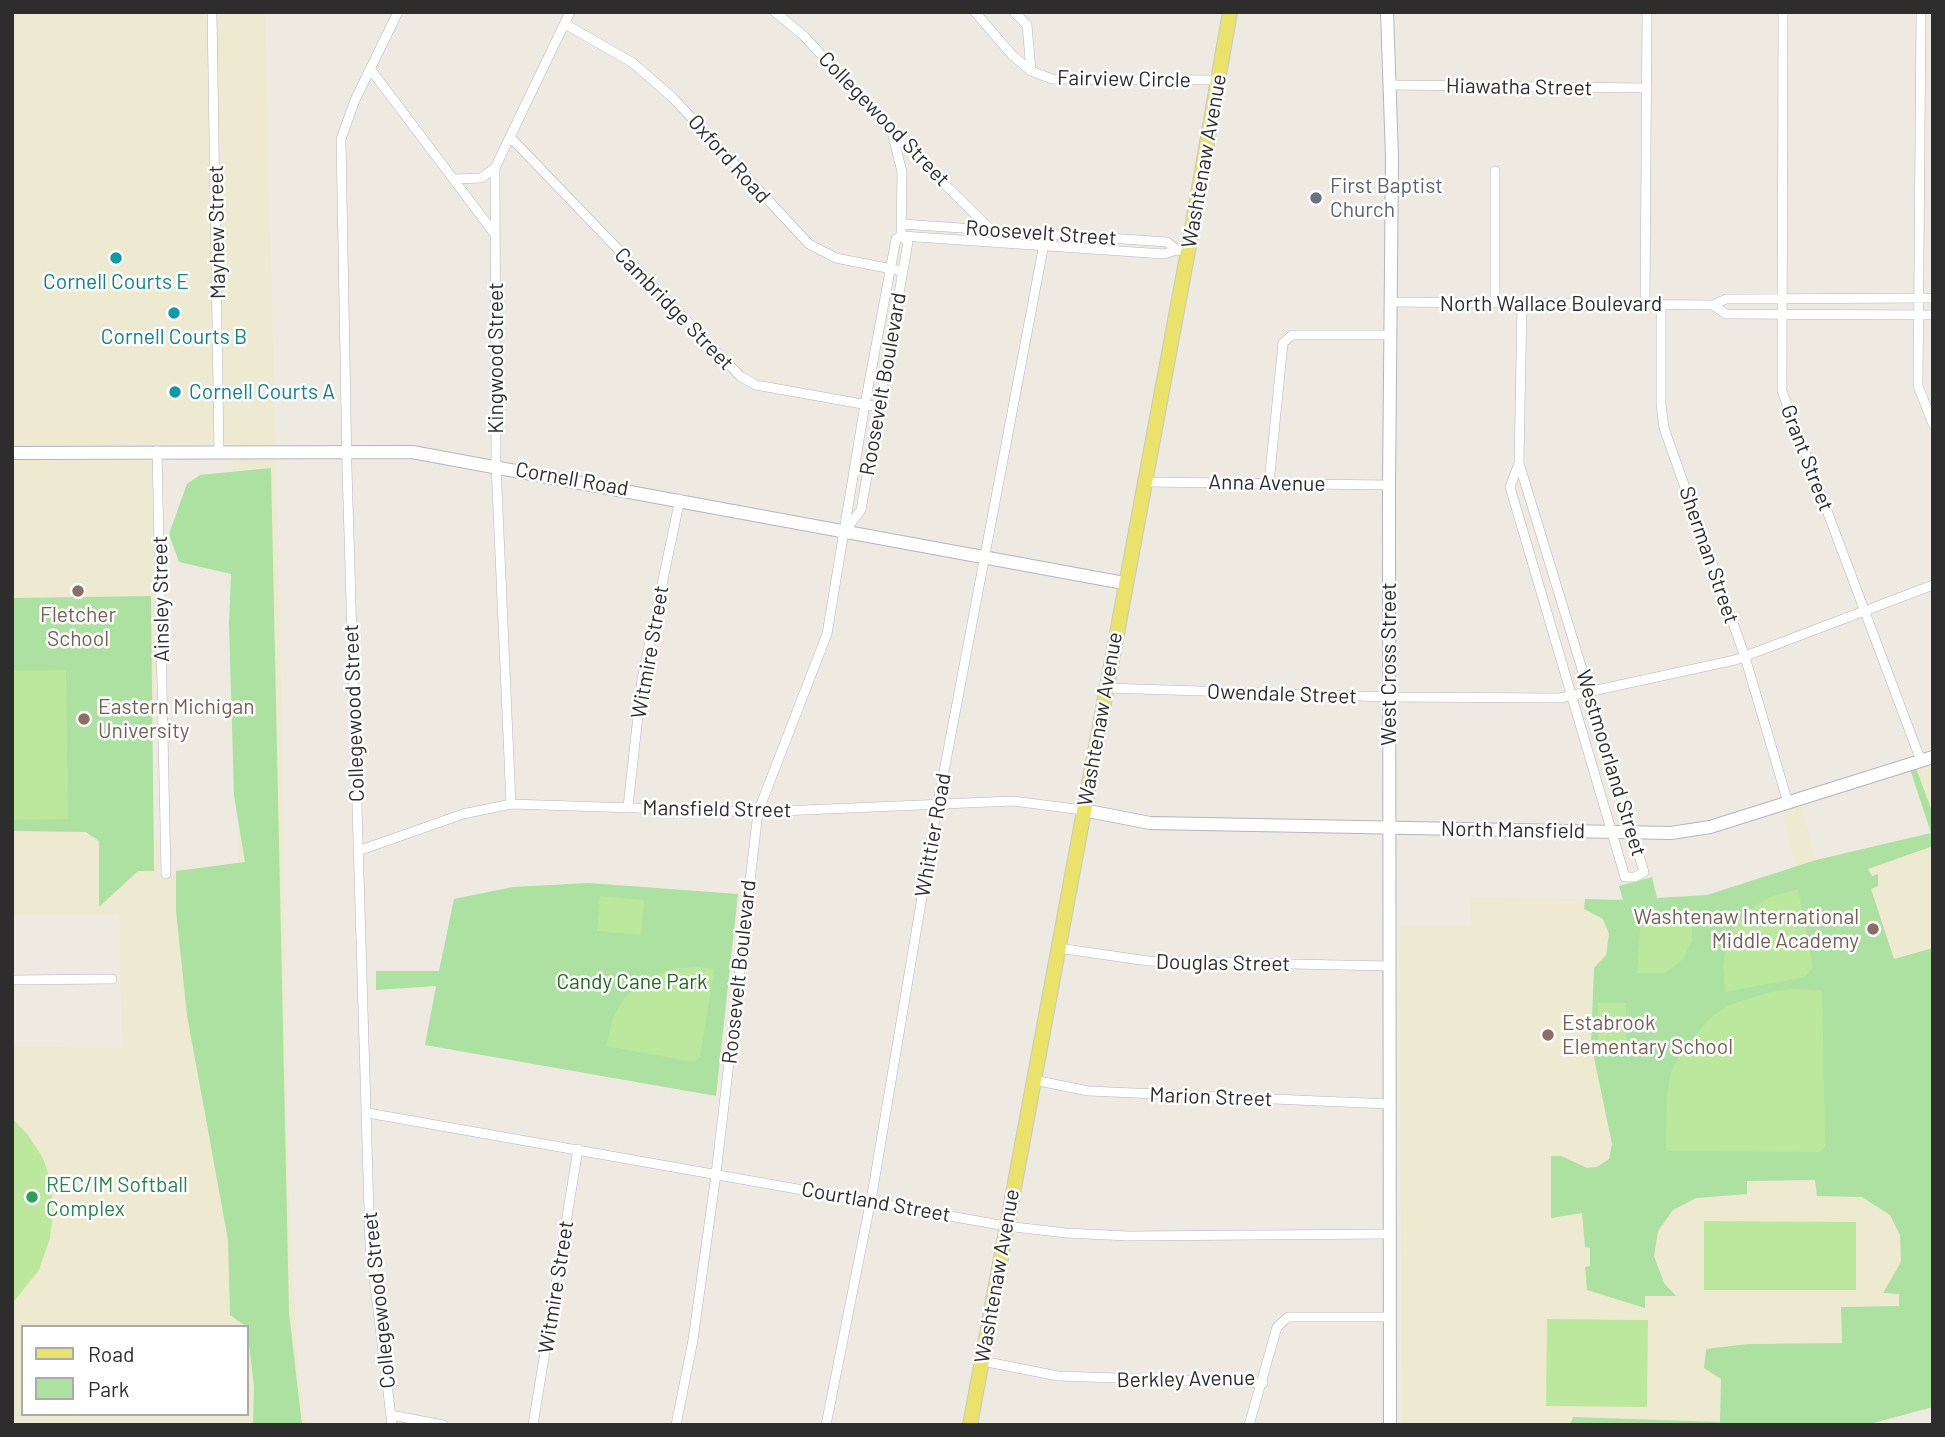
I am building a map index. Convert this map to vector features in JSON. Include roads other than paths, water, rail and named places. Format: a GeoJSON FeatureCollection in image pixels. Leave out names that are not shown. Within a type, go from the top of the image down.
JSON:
{"type":"FeatureCollection","features":[{"type":"Feature","properties":{"kind":"main road","name":"Washtenaw Avenue"},"geometry":{"type":"LineString","coordinates":[[970,1425],[1144,482],[1182,251],[1230,12]]}},
{"type":"Feature","properties":{"kind":"street","name":"Mayhew Street"},"geometry":{"type":"LineString","coordinates":[[212,12],[219,452]]}},
{"type":"Feature","properties":{"kind":"street","name":"Collegewood Street"},"geometry":{"type":"LineString","coordinates":[[392,1420],[373,1279],[346,452],[341,138],[398,12]]}},
{"type":"Feature","properties":{"kind":"street","name":"Kingwood Street"},"geometry":{"type":"LineString","coordinates":[[511,804],[496,465],[495,168],[570,12]]}},
{"type":"Feature","properties":{"kind":"street","name":"Collegewood Street"},"geometry":{"type":"LineString","coordinates":[[775,12],[804,36],[892,132],[991,230]]}},
{"type":"Feature","properties":{"kind":"street","name":"Fairview Circle"},"geometry":{"type":"LineString","coordinates":[[975,12],[1012,55],[1031,71],[1052,79],[1218,80]]}},
{"type":"Feature","properties":{"kind":"street","name":"Fairview Circle"},"geometry":{"type":"LineString","coordinates":[[1014,12],[1027,25],[1031,71]]}},
{"type":"Feature","properties":{"kind":"street","name":"West Cross Street"},"geometry":{"type":"LineString","coordinates":[[1387,12],[1391,85],[1390,1425]]}},
{"type":"Feature","properties":{"kind":"street"},"geometry":{"type":"LineString","coordinates":[[1645,303],[1647,12]]}},
{"type":"Feature","properties":{"kind":"street","name":"Grant Street"},"geometry":{"type":"LineString","coordinates":[[1783,12],[1782,391],[1866,612],[1927,759]]}},
{"type":"Feature","properties":{"kind":"street"},"geometry":{"type":"LineString","coordinates":[[1921,12],[1918,386],[1933,424]]}},
{"type":"Feature","properties":{"kind":"street","name":"Oxford Road"},"geometry":{"type":"LineString","coordinates":[[565,24],[633,63],[673,98],[809,244],[836,258],[902,271]]}},
{"type":"Feature","properties":{"kind":"street"},"geometry":{"type":"LineString","coordinates":[[371,70],[495,234]]}},
{"type":"Feature","properties":{"kind":"street","name":"Hiawatha Street"},"geometry":{"type":"LineString","coordinates":[[1391,85],[1647,88]]}},
{"type":"Feature","properties":{"kind":"street","name":"Roosevelt Boulevard"},"geometry":{"type":"LineString","coordinates":[[892,132],[902,172],[901,236]]}},
{"type":"Feature","properties":{"kind":"street","name":"Cambridge Street"},"geometry":{"type":"LineString","coordinates":[[511,138],[740,376],[756,384],[878,407]]}},
{"type":"Feature","properties":{"kind":"street"},"geometry":{"type":"LineString","coordinates":[[456,179],[481,178],[495,168]]}},
{"type":"Feature","properties":{"kind":"street"},"geometry":{"type":"LineString","coordinates":[[1495,171],[1495,303]]}},
{"type":"Feature","properties":{"kind":"street","name":"Roosevelt Street"},"geometry":{"type":"LineString","coordinates":[[902,224],[1167,242],[1182,251]]}},
{"type":"Feature","properties":{"kind":"street"},"geometry":{"type":"LineString","coordinates":[[990,242],[991,230]]}},
{"type":"Feature","properties":{"kind":"street","name":"Whittier Road"},"geometry":{"type":"LineString","coordinates":[[826,1425],[870,1202],[984,556],[1046,233]]}},
{"type":"Feature","properties":{"kind":"street","name":"Roosevelt Boulevard"},"geometry":{"type":"LineString","coordinates":[[676,1425],[693,1340],[716,1174],[758,812],[827,634],[890,269],[896,239],[901,236]]}},
{"type":"Feature","properties":{"kind":"street","name":"Roosevelt Boulevard"},"geometry":{"type":"LineString","coordinates":[[845,531],[861,510],[908,242],[901,236]]}},
{"type":"Feature","properties":{"kind":"street","name":"Roosevelt Street"},"geometry":{"type":"LineString","coordinates":[[901,236],[1164,254],[1182,251]]}},
{"type":"Feature","properties":{"kind":"street","name":"North Wallace Boulevard"},"geometry":{"type":"LineString","coordinates":[[1390,302],[1713,305],[1726,299],[1782,297],[1933,298]]}},
{"type":"Feature","properties":{"kind":"street","name":"Westmoorland Street"},"geometry":{"type":"LineString","coordinates":[[1519,463],[1510,487],[1625,877],[1635,877],[1644,872],[1519,463],[1522,304]]}},
{"type":"Feature","properties":{"kind":"street","name":"Sherman Street"},"geometry":{"type":"LineString","coordinates":[[1661,304],[1661,404],[1664,428],[1745,657],[1788,803]]}},
{"type":"Feature","properties":{"kind":"street","name":"North Wallace Boulevard"},"geometry":{"type":"LineString","coordinates":[[1713,305],[1726,314],[1933,315]]}},
{"type":"Feature","properties":{"kind":"street"},"geometry":{"type":"LineString","coordinates":[[1269,483],[1283,343],[1292,335],[1390,335]]}},
{"type":"Feature","properties":{"kind":"street","name":"Ainsley Street"},"geometry":{"type":"LineString","coordinates":[[157,451],[166,874]]}},
{"type":"Feature","properties":{"kind":"street","name":"Cornell Road"},"geometry":{"type":"LineString","coordinates":[[12,453],[412,452],[496,465],[1124,583]]}},
{"type":"Feature","properties":{"kind":"street","name":"Anna Avenue"},"geometry":{"type":"LineString","coordinates":[[1144,482],[1389,485]]}},
{"type":"Feature","properties":{"kind":"street","name":"Witmire Street"},"geometry":{"type":"LineString","coordinates":[[628,807],[642,679],[680,499]]}},
{"type":"Feature","properties":{"kind":"street","name":"Owendale Street"},"geometry":{"type":"LineString","coordinates":[[1105,688],[1389,697],[1520,699],[1572,696],[1745,657],[1933,585]]}},
{"type":"Feature","properties":{"kind":"street","name":"North Mansfield"},"geometry":{"type":"LineString","coordinates":[[1083,810],[1150,823],[1689,832],[1927,759]]}},
{"type":"Feature","properties":{"kind":"street","name":"Mansfield Street"},"geometry":{"type":"LineString","coordinates":[[358,852],[463,814],[511,804],[758,812],[1028,802],[1083,810]]}},
{"type":"Feature","properties":{"kind":"street","name":"Douglas Street"},"geometry":{"type":"LineString","coordinates":[[1058,948],[1148,961],[1389,966]]}},
{"type":"Feature","properties":{"kind":"street"},"geometry":{"type":"LineString","coordinates":[[12,980],[113,979]]}},
{"type":"Feature","properties":{"kind":"street","name":"Marion Street"},"geometry":{"type":"LineString","coordinates":[[1034,1080],[1088,1091],[1389,1104]]}},
{"type":"Feature","properties":{"kind":"street","name":"Courtland Street"},"geometry":{"type":"LineString","coordinates":[[368,1113],[1006,1226],[1128,1236],[1389,1234]]}},
{"type":"Feature","properties":{"kind":"street","name":"Witmire Street"},"geometry":{"type":"LineString","coordinates":[[533,1425],[578,1149]]}},
{"type":"Feature","properties":{"kind":"street","name":"Berkley Avenue"},"geometry":{"type":"LineString","coordinates":[[982,1360],[1058,1376],[1263,1383],[1277,1326],[1288,1317],[1390,1317]]}},
{"type":"Feature","properties":{"kind":"street"},"geometry":{"type":"LineString","coordinates":[[1249,1425],[1263,1383]]}},
{"type":"Feature","properties":{"kind":"street"},"geometry":{"type":"LineString","coordinates":[[392,1420],[443,1425]]}},
{"type":"Feature","properties":{"kind":"place","name":"First Baptist Church"},"geometry":{"type":"Point","coordinates":[1316,198]}},
{"type":"Feature","properties":{"kind":"place","name":"Cornell Courts E"},"geometry":{"type":"Point","coordinates":[116,258]}},
{"type":"Feature","properties":{"kind":"place","name":"Cornell Courts B"},"geometry":{"type":"Point","coordinates":[174,313]}},
{"type":"Feature","properties":{"kind":"place","name":"Cornell Courts A"},"geometry":{"type":"Point","coordinates":[175,392]}},
{"type":"Feature","properties":{"kind":"place","name":"Fletcher School"},"geometry":{"type":"Point","coordinates":[78,591]}},
{"type":"Feature","properties":{"kind":"place","name":"Eastern Michigan University"},"geometry":{"type":"Point","coordinates":[84,719]}},
{"type":"Feature","properties":{"kind":"place","name":"Washtenaw International Middle Academy"},"geometry":{"type":"Point","coordinates":[1873,929]}},
{"type":"Feature","properties":{"kind":"place","name":"Estabrook Elementary School"},"geometry":{"type":"Point","coordinates":[1548,1035]}},
{"type":"Feature","properties":{"kind":"place","name":"REC/IM Softball Complex"},"geometry":{"type":"Point","coordinates":[32,1197]}},
{"type":"Feature","properties":{"kind":"park label","name":"Candy Cane Park"},"geometry":{"type":"Point","coordinates":[632,982]}}]}
